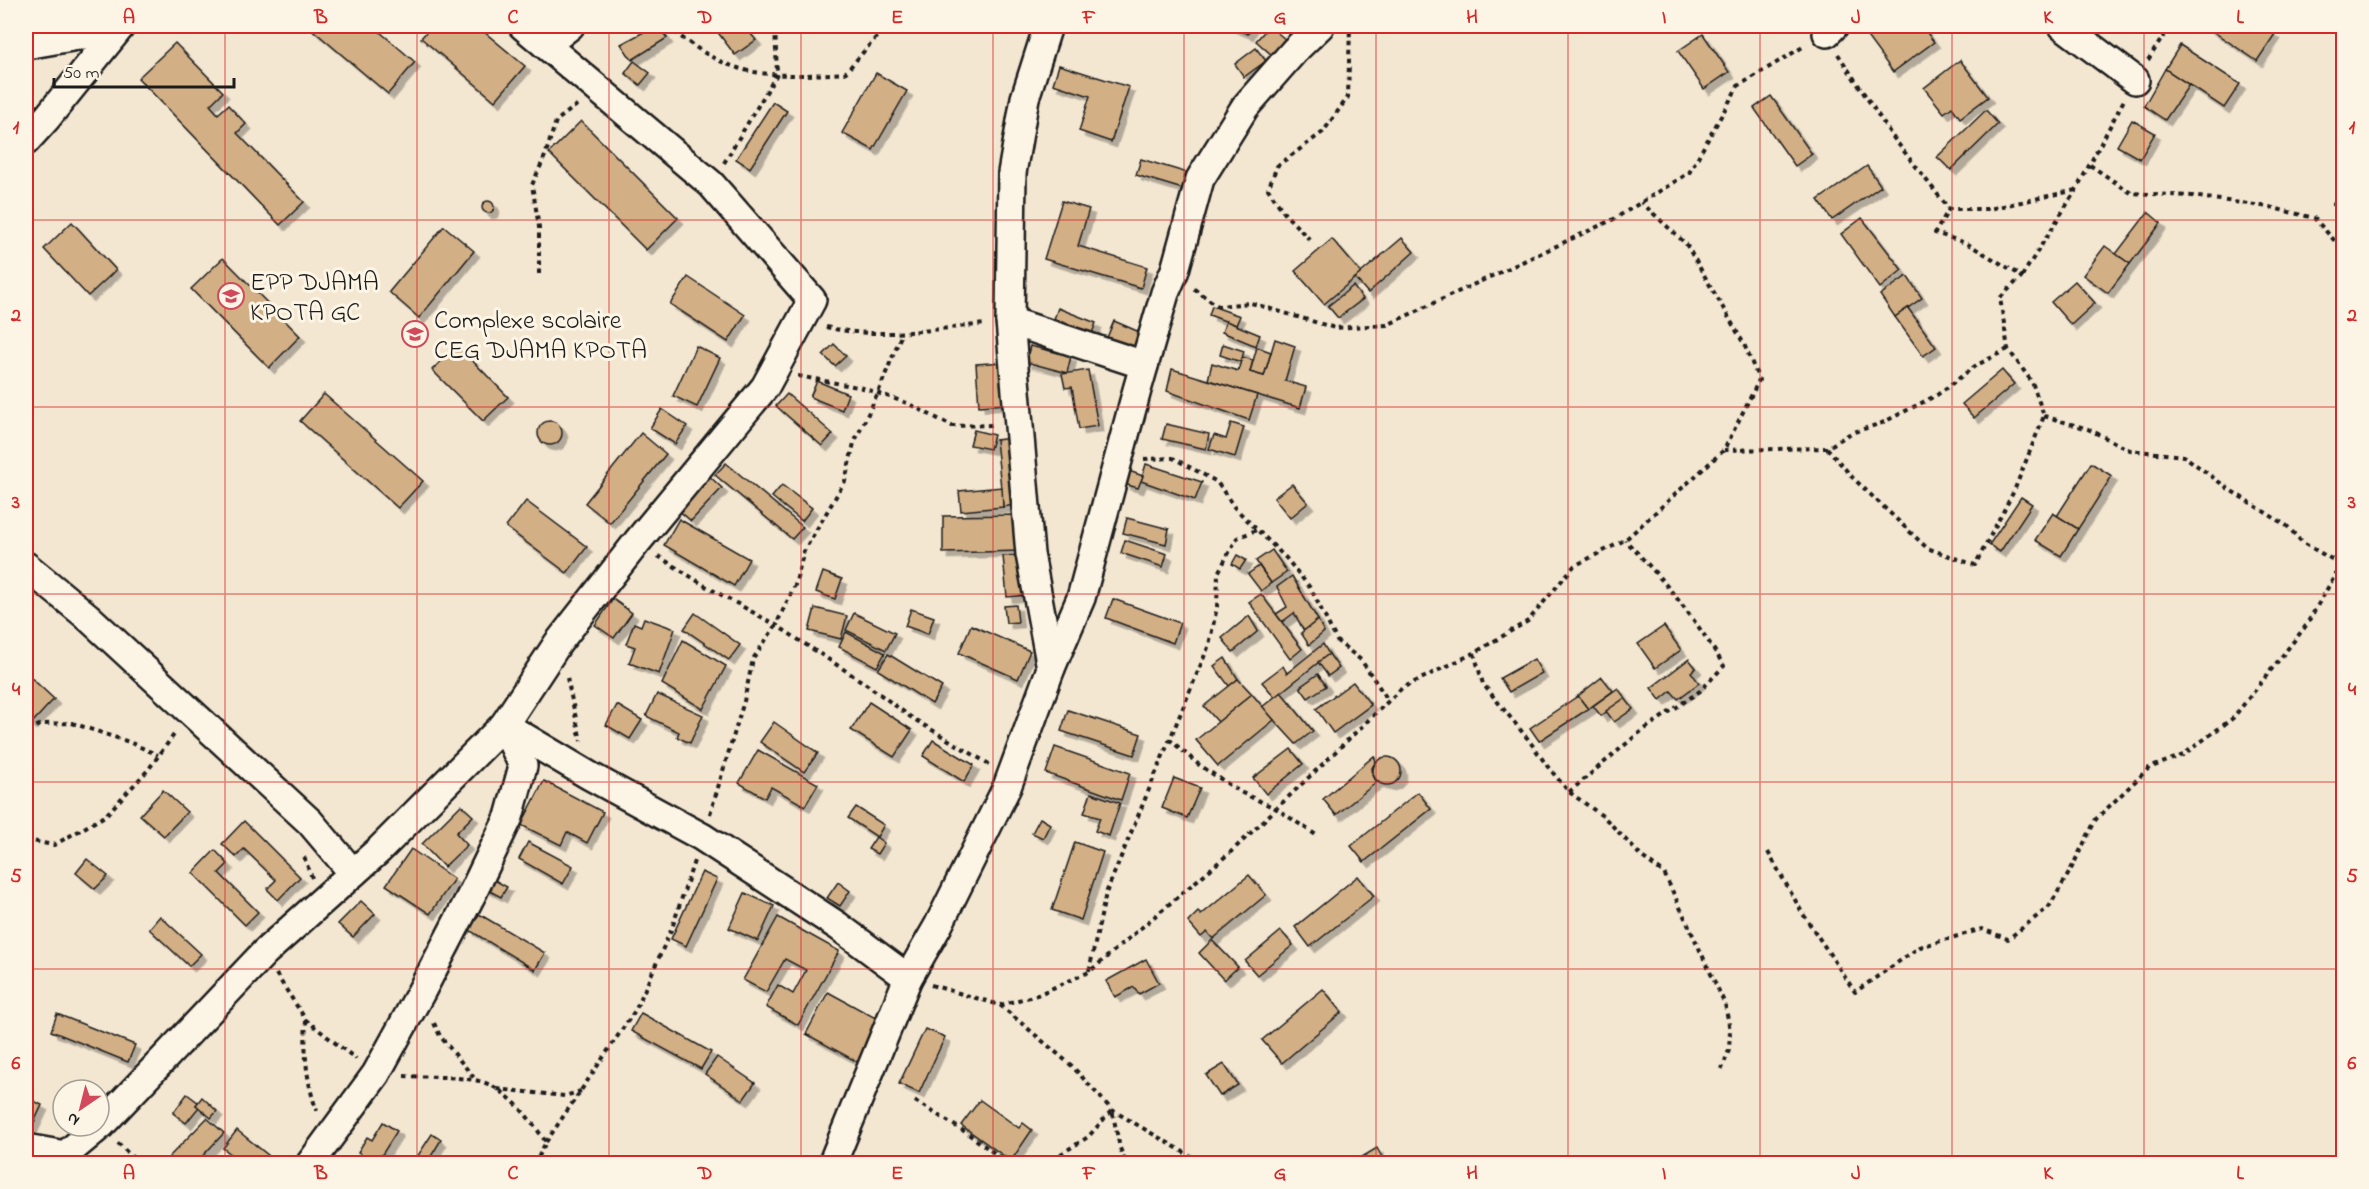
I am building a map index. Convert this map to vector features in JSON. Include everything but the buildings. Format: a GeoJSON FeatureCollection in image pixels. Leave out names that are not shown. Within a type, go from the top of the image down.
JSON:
{"type":"FeatureCollection","features":[{"type":"Feature","properties":{"kind":"street"},"geometry":{"type":"LineString","coordinates":[[26,1148],[65,1155],[101,1125],[265,952],[353,873],[504,725],[558,643],[637,542],[765,387],[812,300],[711,184],[523,26]]}},
{"type":"Feature","properties":{"kind":"street"},"geometry":{"type":"LineString","coordinates":[[546,45],[570,26]]}},
{"type":"Feature","properties":{"kind":"street"},"geometry":{"type":"LineString","coordinates":[[1048,26],[1025,98],[1011,173],[1010,321],[1030,554],[1051,668]]}},
{"type":"Feature","properties":{"kind":"street"},"geometry":{"type":"LineString","coordinates":[[832,1164],[908,978],[938,926],[1011,777],[1051,668],[1081,598],[1144,365],[1165,293],[1175,270],[1200,179],[1245,107],[1294,50],[1320,26]]}},
{"type":"Feature","properties":{"kind":"street"},"geometry":{"type":"LineString","coordinates":[[2063,26],[2135,80]]}},
{"type":"Feature","properties":{"kind":"street"},"geometry":{"type":"LineString","coordinates":[[26,45],[119,27]]}},
{"type":"Feature","properties":{"kind":"street"},"geometry":{"type":"LineString","coordinates":[[26,141],[119,27]]}},
{"type":"Feature","properties":{"kind":"street"},"geometry":{"type":"LineString","coordinates":[[1010,321],[1144,365]]}},
{"type":"Feature","properties":{"kind":"street"},"geometry":{"type":"LineString","coordinates":[[28,570],[88,617],[310,822],[353,873]]}},
{"type":"Feature","properties":{"kind":"street"},"geometry":{"type":"LineString","coordinates":[[504,725],[590,776],[702,837],[838,926],[908,978]]}},
{"type":"Feature","properties":{"kind":"street"},"geometry":{"type":"LineString","coordinates":[[310,1164],[376,1074],[473,892],[509,817],[523,766],[504,725]]}},
{"type":"Feature","properties":{"kind":"path"},"geometry":{"type":"LineString","coordinates":[[667,26],[692,46],[739,69],[777,74],[816,75],[845,73],[886,26]]}},
{"type":"Feature","properties":{"kind":"path"},"geometry":{"type":"LineString","coordinates":[[711,184],[777,74],[775,26]]}},
{"type":"Feature","properties":{"kind":"path"},"geometry":{"type":"LineString","coordinates":[[1310,240],[1285,214],[1268,189],[1277,166],[1323,132],[1348,97],[1350,26]]}},
{"type":"Feature","properties":{"kind":"path"},"geometry":{"type":"LineString","coordinates":[[1827,448],[1853,478],[1927,548],[1975,565],[2014,491],[2044,416],[2032,382],[2008,349],[2000,298],[2022,276],[2076,190],[2135,80],[2170,26]]}},
{"type":"Feature","properties":{"kind":"path"},"geometry":{"type":"LineString","coordinates":[[1175,270],[1192,287],[1218,306],[1251,303],[1335,328],[1387,325],[1614,219],[1689,173],[1738,86],[1830,29],[1836,51],[1892,136],[1949,209]]}},
{"type":"Feature","properties":{"kind":"path"},"geometry":{"type":"LineString","coordinates":[[539,274],[539,227],[532,185],[545,156],[556,121],[575,106],[603,94]]}},
{"type":"Feature","properties":{"kind":"path"},"geometry":{"type":"LineString","coordinates":[[2090,165],[2131,193],[2193,196],[2270,207],[2314,218],[2343,251]]}},
{"type":"Feature","properties":{"kind":"path"},"geometry":{"type":"LineString","coordinates":[[1949,209],[1989,209],[2076,190]]}},
{"type":"Feature","properties":{"kind":"path"},"geometry":{"type":"LineString","coordinates":[[1000,1005],[1037,995],[1089,972],[1233,850],[1402,688],[1474,653],[1528,621],[1574,566],[1625,540],[1724,450],[1759,380],[1744,344],[1686,244],[1641,202]]}},
{"type":"Feature","properties":{"kind":"path"},"geometry":{"type":"LineString","coordinates":[[1949,209],[1935,232],[1966,243],[2022,276]]}},
{"type":"Feature","properties":{"kind":"path"},"geometry":{"type":"LineString","coordinates":[[801,321],[852,334],[902,333],[1010,321]]}},
{"type":"Feature","properties":{"kind":"path"},"geometry":{"type":"LineString","coordinates":[[546,1142],[636,1009],[672,928],[744,701],[753,659],[776,625],[795,585],[804,551],[845,481],[854,443],[878,393],[902,333]]}},
{"type":"Feature","properties":{"kind":"path"},"geometry":{"type":"LineString","coordinates":[[1724,450],[1827,448],[1851,434],[1882,423],[1937,396],[1975,366],[2008,349]]}},
{"type":"Feature","properties":{"kind":"path"},"geometry":{"type":"LineString","coordinates":[[774,371],[863,388],[907,403],[952,426],[1019,424]]}},
{"type":"Feature","properties":{"kind":"path"},"geometry":{"type":"LineString","coordinates":[[1768,852],[1803,914],[1855,992],[1920,947],[1982,929],[2008,939],[2049,907],[2096,819],[2149,768],[2183,755],[2233,718],[2306,627],[2343,563],[2303,543],[2287,526],[2230,490],[2184,456],[2130,450],[2088,429],[2044,416]]}},
{"type":"Feature","properties":{"kind":"path"},"geometry":{"type":"LineString","coordinates":[[1119,458],[1141,460],[1173,458],[1217,482],[1234,507],[1286,558],[1311,589],[1337,641],[1361,660],[1388,700]]}},
{"type":"Feature","properties":{"kind":"path"},"geometry":{"type":"LineString","coordinates":[[1089,972],[1106,893],[1209,645],[1217,607],[1218,573],[1237,538],[1256,530]]}},
{"type":"Feature","properties":{"kind":"path"},"geometry":{"type":"LineString","coordinates":[[1569,792],[1639,733],[1700,691],[1724,666],[1694,619],[1659,575],[1625,540]]}},
{"type":"Feature","properties":{"kind":"path"},"geometry":{"type":"LineString","coordinates":[[637,542],[707,587],[776,625],[866,684],[912,718],[1011,777]]}},
{"type":"Feature","properties":{"kind":"path"},"geometry":{"type":"LineString","coordinates":[[558,643],[590,776]]}},
{"type":"Feature","properties":{"kind":"path"},"geometry":{"type":"LineString","coordinates":[[1474,653],[1483,684],[1569,792],[1604,817],[1642,857],[1664,873],[1725,1004],[1730,1030],[1729,1050],[1722,1069]]}},
{"type":"Feature","properties":{"kind":"path"},"geometry":{"type":"LineString","coordinates":[[26,840],[54,845],[105,816],[148,770],[191,713]]}},
{"type":"Feature","properties":{"kind":"path"},"geometry":{"type":"LineString","coordinates":[[28,730],[42,724],[72,723],[129,742],[158,755]]}},
{"type":"Feature","properties":{"kind":"path"},"geometry":{"type":"LineString","coordinates":[[1169,739],[1198,764],[1240,792],[1277,809],[1319,837]]}},
{"type":"Feature","properties":{"kind":"path"},"geometry":{"type":"LineString","coordinates":[[908,978],[1000,1005],[1072,1066],[1112,1110],[1204,1164]]}},
{"type":"Feature","properties":{"kind":"path"},"geometry":{"type":"LineString","coordinates":[[420,994],[440,1036],[476,1080]]}},
{"type":"Feature","properties":{"kind":"path"},"geometry":{"type":"LineString","coordinates":[[306,1020],[304,1048],[311,1095],[328,1140]]}},
{"type":"Feature","properties":{"kind":"path"},"geometry":{"type":"LineString","coordinates":[[496,1089],[565,1096],[582,1090]]}},
{"type":"Feature","properties":{"kind":"path"},"geometry":{"type":"LineString","coordinates":[[915,1101],[968,1132],[1009,1164]]}},
{"type":"Feature","properties":{"kind":"path"},"geometry":{"type":"LineString","coordinates":[[1045,1164],[1088,1137],[1112,1110]]}},
{"type":"Feature","properties":{"kind":"path"},"geometry":{"type":"LineString","coordinates":[[1112,1110],[1126,1164]]}},
{"type":"Feature","properties":{"kind":"place","name":"EPP DJAMA KPOTA GC"},"geometry":{"type":"Point","coordinates":[231,296]}},
{"type":"Feature","properties":{"kind":"place","name":"Complexe scolaire CEG DJAMA KPOTA"},"geometry":{"type":"Point","coordinates":[415,334]}}]}
